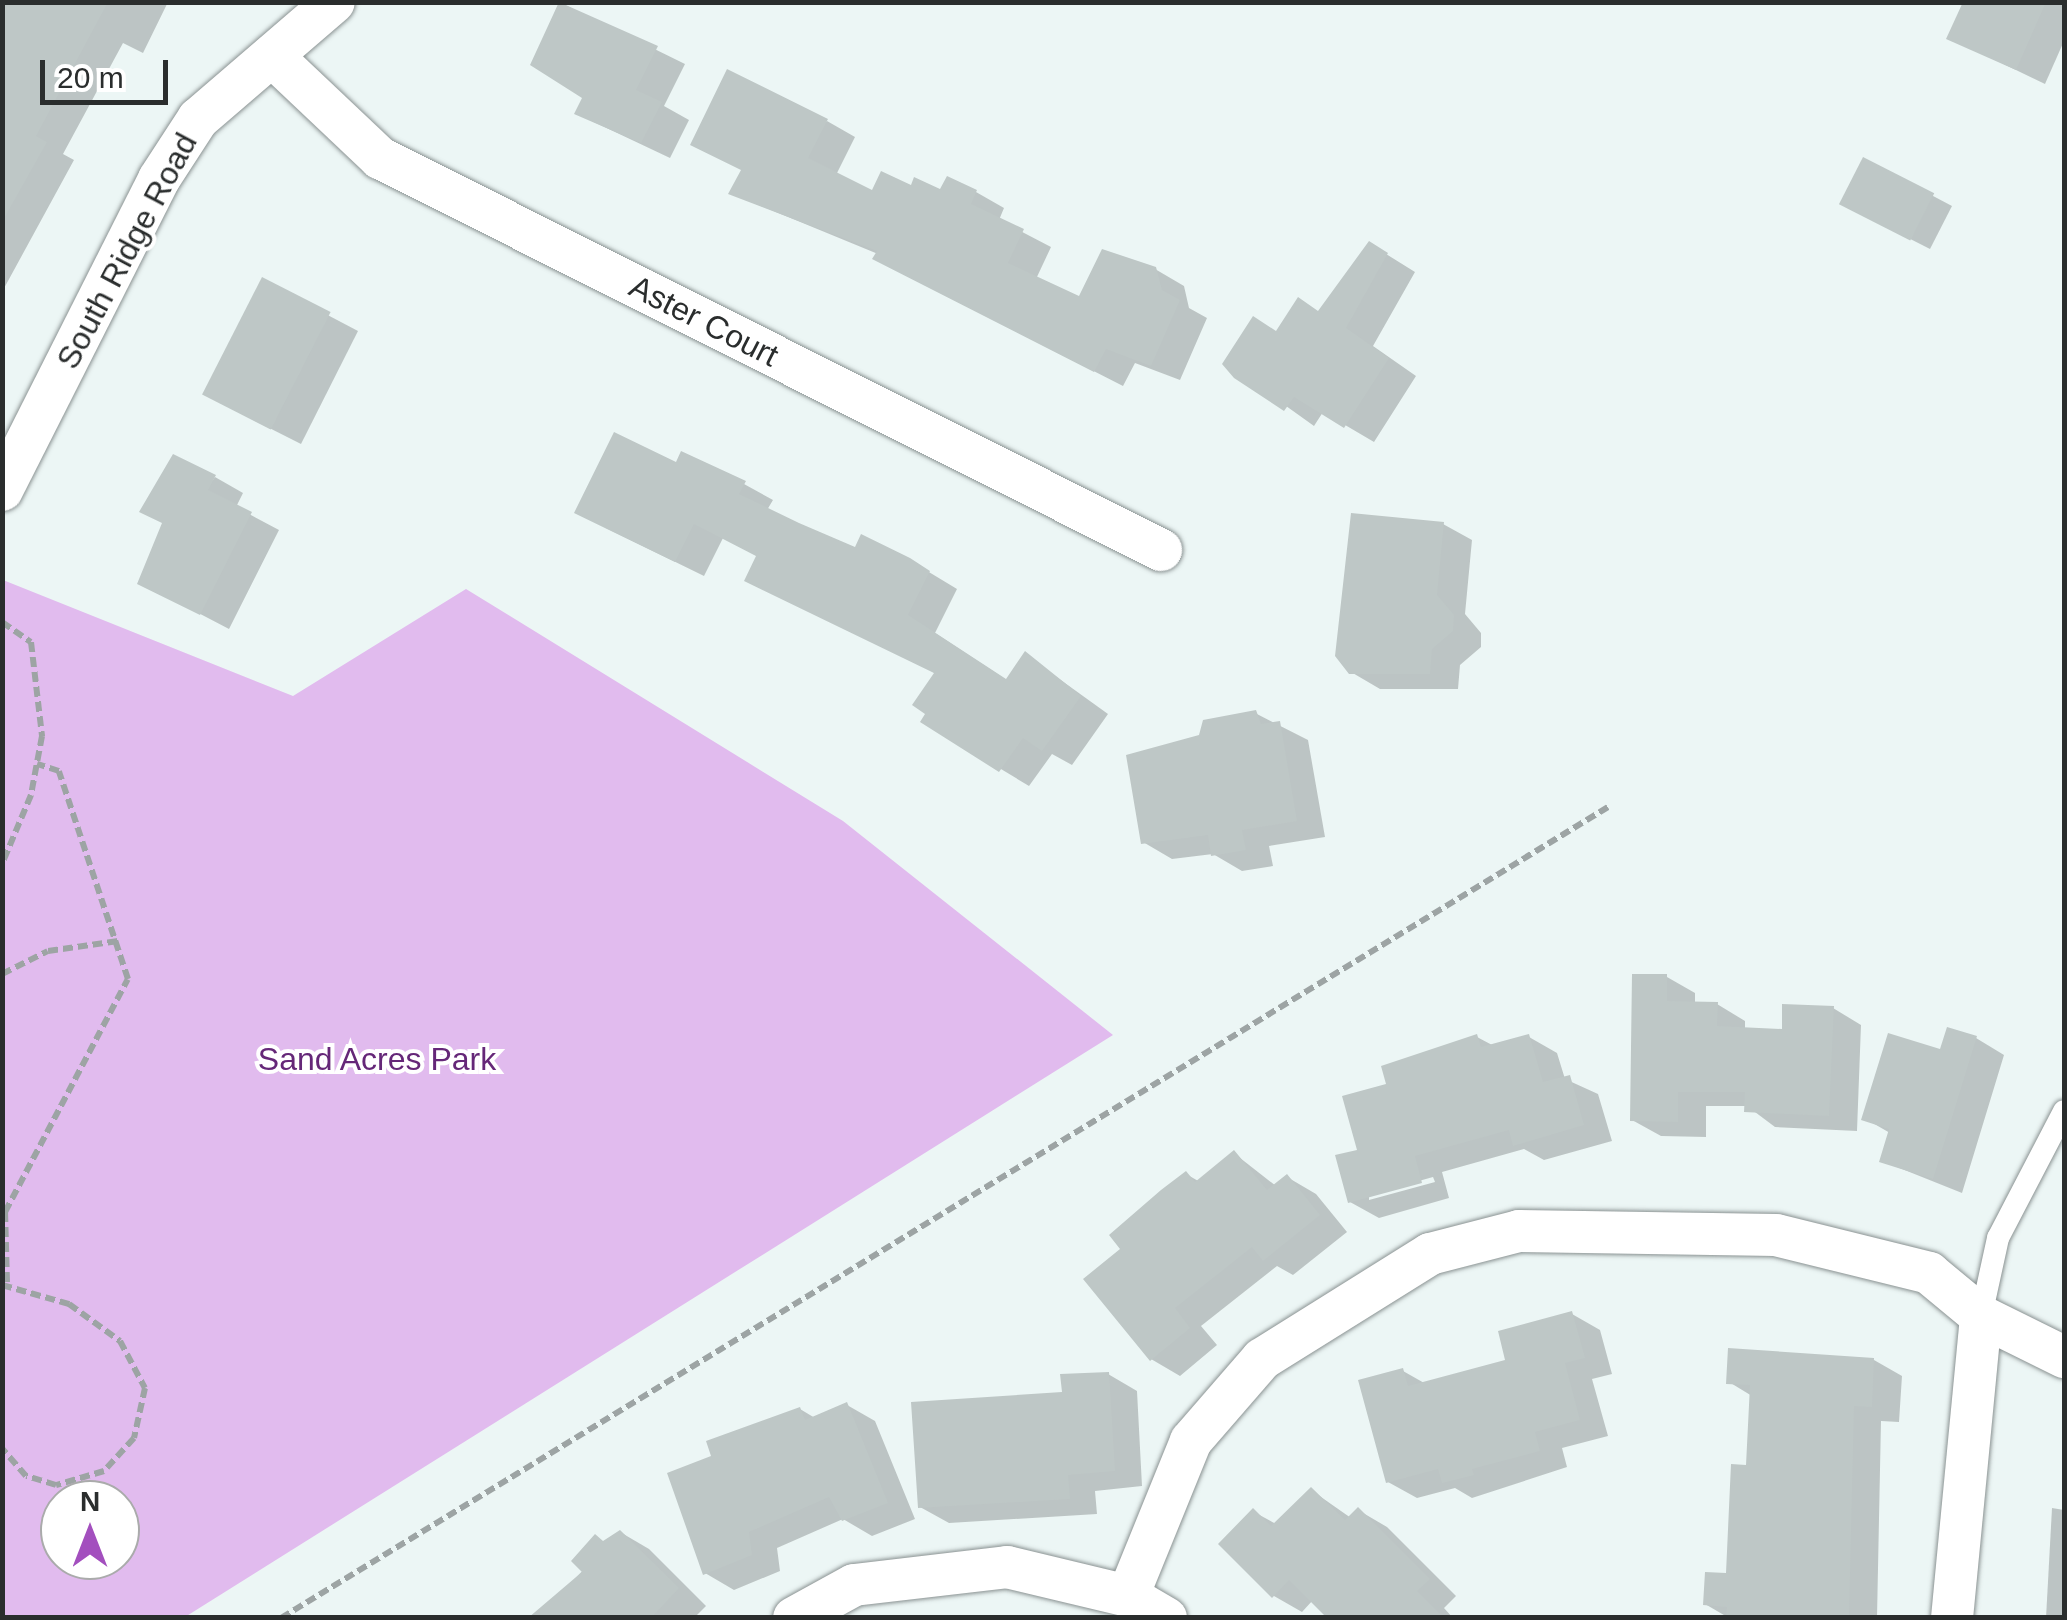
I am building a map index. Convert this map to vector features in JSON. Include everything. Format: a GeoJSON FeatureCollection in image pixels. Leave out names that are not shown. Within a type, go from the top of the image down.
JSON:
{"type":"FeatureCollection","features":[{"type":"Feature","properties":{"kind":"street","name":"South Ridge Road"},"geometry":{"type":"LineString","coordinates":[[2,490],[158,179],[198,119],[334,2]]}},
{"type":"Feature","properties":{"kind":"street","name":"Aster Court"},"geometry":{"type":"LineString","coordinates":[[272,56],[380,158],[1160,550]]}},
{"type":"Feature","properties":{"kind":"street"},"geometry":{"type":"LineString","coordinates":[[1128,1596],[1191,1441],[1262,1359],[1430,1254],[1518,1231],[1776,1236],[1929,1273],[1980,1316],[2064,1357]]}},
{"type":"Feature","properties":{"kind":"street"},"geometry":{"type":"LineString","coordinates":[[1952,1618],[1980,1316]]}},
{"type":"Feature","properties":{"kind":"street"},"geometry":{"type":"LineString","coordinates":[[794,1618],[854,1585],[1007,1567],[1128,1596],[1166,1618]]}},
{"type":"Feature","properties":{"kind":"lane"},"geometry":{"type":"LineString","coordinates":[[1980,1316],[1998,1238],[2064,1112]]}},
{"type":"Feature","properties":{"kind":"path"},"geometry":{"type":"LineString","coordinates":[[2,622],[31,642],[40,686],[38,764],[2,864]]}},
{"type":"Feature","properties":{"kind":"path"},"geometry":{"type":"LineString","coordinates":[[2,1448],[26,1476],[56,1485],[104,1470],[134,1438],[145,1388],[120,1342],[69,1304],[5,1284],[5,1212],[128,978],[58,772],[38,764]]}},
{"type":"Feature","properties":{"kind":"path"},"geometry":{"type":"LineString","coordinates":[[281,1618],[1608,806]]}},
{"type":"Feature","properties":{"kind":"path"},"geometry":{"type":"LineString","coordinates":[[2,974],[48,951],[118,940]]}},
{"type":"Feature","properties":{"kind":"green space","name":"Sand Acres Park"},"geometry":{"type":"Polygon","coordinates":[[[3,580],[293,696],[466,589],[843,821],[1113,1035],[185,1617],[3,1617],[3,580]]]}},
{"type":"Feature","properties":{"kind":"building"},"geometry":{"type":"Polygon","coordinates":[[[2,2],[108,2],[36,136],[47,142],[2,222],[2,2]]]}},
{"type":"Feature","properties":{"kind":"building"},"geometry":{"type":"Polygon","coordinates":[[[559,2],[658,46],[636,90],[662,102],[641,143],[574,114],[582,98],[530,65],[559,2]]]}},
{"type":"Feature","properties":{"kind":"building"},"geometry":{"type":"Polygon","coordinates":[[[1963,2],[2046,2],[2016,70],[1946,39],[1963,2]]]}},
{"type":"Feature","properties":{"kind":"building"},"geometry":{"type":"Polygon","coordinates":[[[727,69],[828,119],[808,158],[872,190],[881,171],[911,185],[914,177],[940,189],[947,176],[977,190],[971,204],[1024,229],[1008,263],[1079,296],[1102,249],[1156,267],[1162,290],[1180,300],[1151,366],[1106,349],[1094,372],[872,259],[877,251],[728,194],[741,170],[690,145],[727,69]]]}},
{"type":"Feature","properties":{"kind":"building"},"geometry":{"type":"Polygon","coordinates":[[[1863,157],[1934,193],[1910,241],[1839,204],[1863,157]]]}},
{"type":"Feature","properties":{"kind":"building"},"geometry":{"type":"Polygon","coordinates":[[[1369,241],[1388,253],[1346,328],[1389,358],[1344,428],[1294,397],[1284,411],[1234,378],[1222,364],[1253,316],[1276,331],[1298,297],[1318,311],[1369,241]]]}},
{"type":"Feature","properties":{"kind":"building"},"geometry":{"type":"Polygon","coordinates":[[[262,277],[331,312],[271,430],[202,395],[262,277]]]}},
{"type":"Feature","properties":{"kind":"building"},"geometry":{"type":"Polygon","coordinates":[[[614,432],[676,462],[681,451],[746,481],[739,494],[855,547],[861,534],[910,558],[930,571],[908,615],[1006,679],[1025,651],[1081,696],[1042,751],[1023,738],[999,772],[920,722],[925,714],[912,705],[934,673],[744,581],[756,556],[694,524],[675,562],[574,513],[614,432]]]}},
{"type":"Feature","properties":{"kind":"building"},"geometry":{"type":"Polygon","coordinates":[[[173,454],[216,475],[208,490],[252,512],[200,615],[137,584],[162,523],[139,512],[173,454]]]}},
{"type":"Feature","properties":{"kind":"building"},"geometry":{"type":"Polygon","coordinates":[[[1351,513],[1444,522],[1437,595],[1454,615],[1453,631],[1432,649],[1430,674],[1349,674],[1335,656],[1351,513]]]}},
{"type":"Feature","properties":{"kind":"building"},"geometry":{"type":"Polygon","coordinates":[[[1256,710],[1261,724],[1280,721],[1297,821],[1242,830],[1246,850],[1211,856],[1208,835],[1141,844],[1126,755],[1199,735],[1203,720],[1256,710]]]}},
{"type":"Feature","properties":{"kind":"building"},"geometry":{"type":"Polygon","coordinates":[[[1632,974],[1667,974],[1667,1001],[1718,1002],[1717,1026],[1782,1029],[1782,1004],[1834,1006],[1829,1116],[1744,1112],[1745,1092],[1678,1092],[1678,1122],[1630,1121],[1632,974]]]}},
{"type":"Feature","properties":{"kind":"building"},"geometry":{"type":"Polygon","coordinates":[[[1947,1027],[1977,1036],[1933,1179],[1879,1162],[1889,1129],[1861,1120],[1888,1033],[1940,1049],[1947,1027]]]}},
{"type":"Feature","properties":{"kind":"building"},"geometry":{"type":"Polygon","coordinates":[[[1477,1034],[1481,1047],[1529,1034],[1543,1082],[1570,1075],[1584,1125],[1513,1146],[1509,1130],[1415,1156],[1422,1183],[1348,1203],[1335,1155],[1357,1150],[1342,1096],[1386,1084],[1381,1066],[1477,1034]]]}},
{"type":"Feature","properties":{"kind":"building"},"geometry":{"type":"Polygon","coordinates":[[[1234,1150],[1267,1190],[1287,1174],[1320,1215],[1263,1261],[1252,1247],[1175,1308],[1190,1328],[1150,1361],[1083,1279],[1120,1249],[1109,1235],[1161,1190],[1186,1171],[1195,1182],[1234,1150]]]}},
{"type":"Feature","properties":{"kind":"building"},"geometry":{"type":"Polygon","coordinates":[[[1572,1311],[1585,1358],[1565,1363],[1580,1420],[1535,1432],[1540,1451],[1472,1469],[1474,1475],[1442,1483],[1438,1469],[1386,1483],[1358,1380],[1403,1368],[1408,1386],[1505,1360],[1498,1331],[1572,1311]]]}},
{"type":"Feature","properties":{"kind":"building"},"geometry":{"type":"Polygon","coordinates":[[[1728,1348],[1874,1358],[1872,1407],[1854,1406],[1849,1618],[1726,1618],[1727,1607],[1703,1605],[1705,1572],[1726,1573],[1731,1464],[1746,1465],[1750,1385],[1726,1384],[1728,1348]]]}},
{"type":"Feature","properties":{"kind":"building"},"geometry":{"type":"Polygon","coordinates":[[[1109,1372],[1115,1471],[1068,1475],[1070,1499],[918,1508],[911,1402],[1062,1392],[1060,1374],[1109,1372]]]}},
{"type":"Feature","properties":{"kind":"building"},"geometry":{"type":"Polygon","coordinates":[[[847,1402],[888,1503],[842,1521],[829,1497],[749,1532],[752,1555],[703,1575],[667,1473],[711,1456],[706,1441],[800,1407],[805,1420],[847,1402]]]}},
{"type":"Feature","properties":{"kind":"building"},"geometry":{"type":"Polygon","coordinates":[[[1311,1487],[1345,1520],[1358,1507],[1430,1579],[1417,1591],[1444,1618],[1327,1618],[1289,1580],[1272,1598],[1218,1544],[1253,1508],[1271,1526],[1311,1487]]]}},
{"type":"Feature","properties":{"kind":"building"},"geometry":{"type":"Polygon","coordinates":[[[620,1530],[679,1588],[651,1618],[528,1618],[582,1572],[571,1561],[595,1534],[603,1541],[620,1530]]]}}]}
